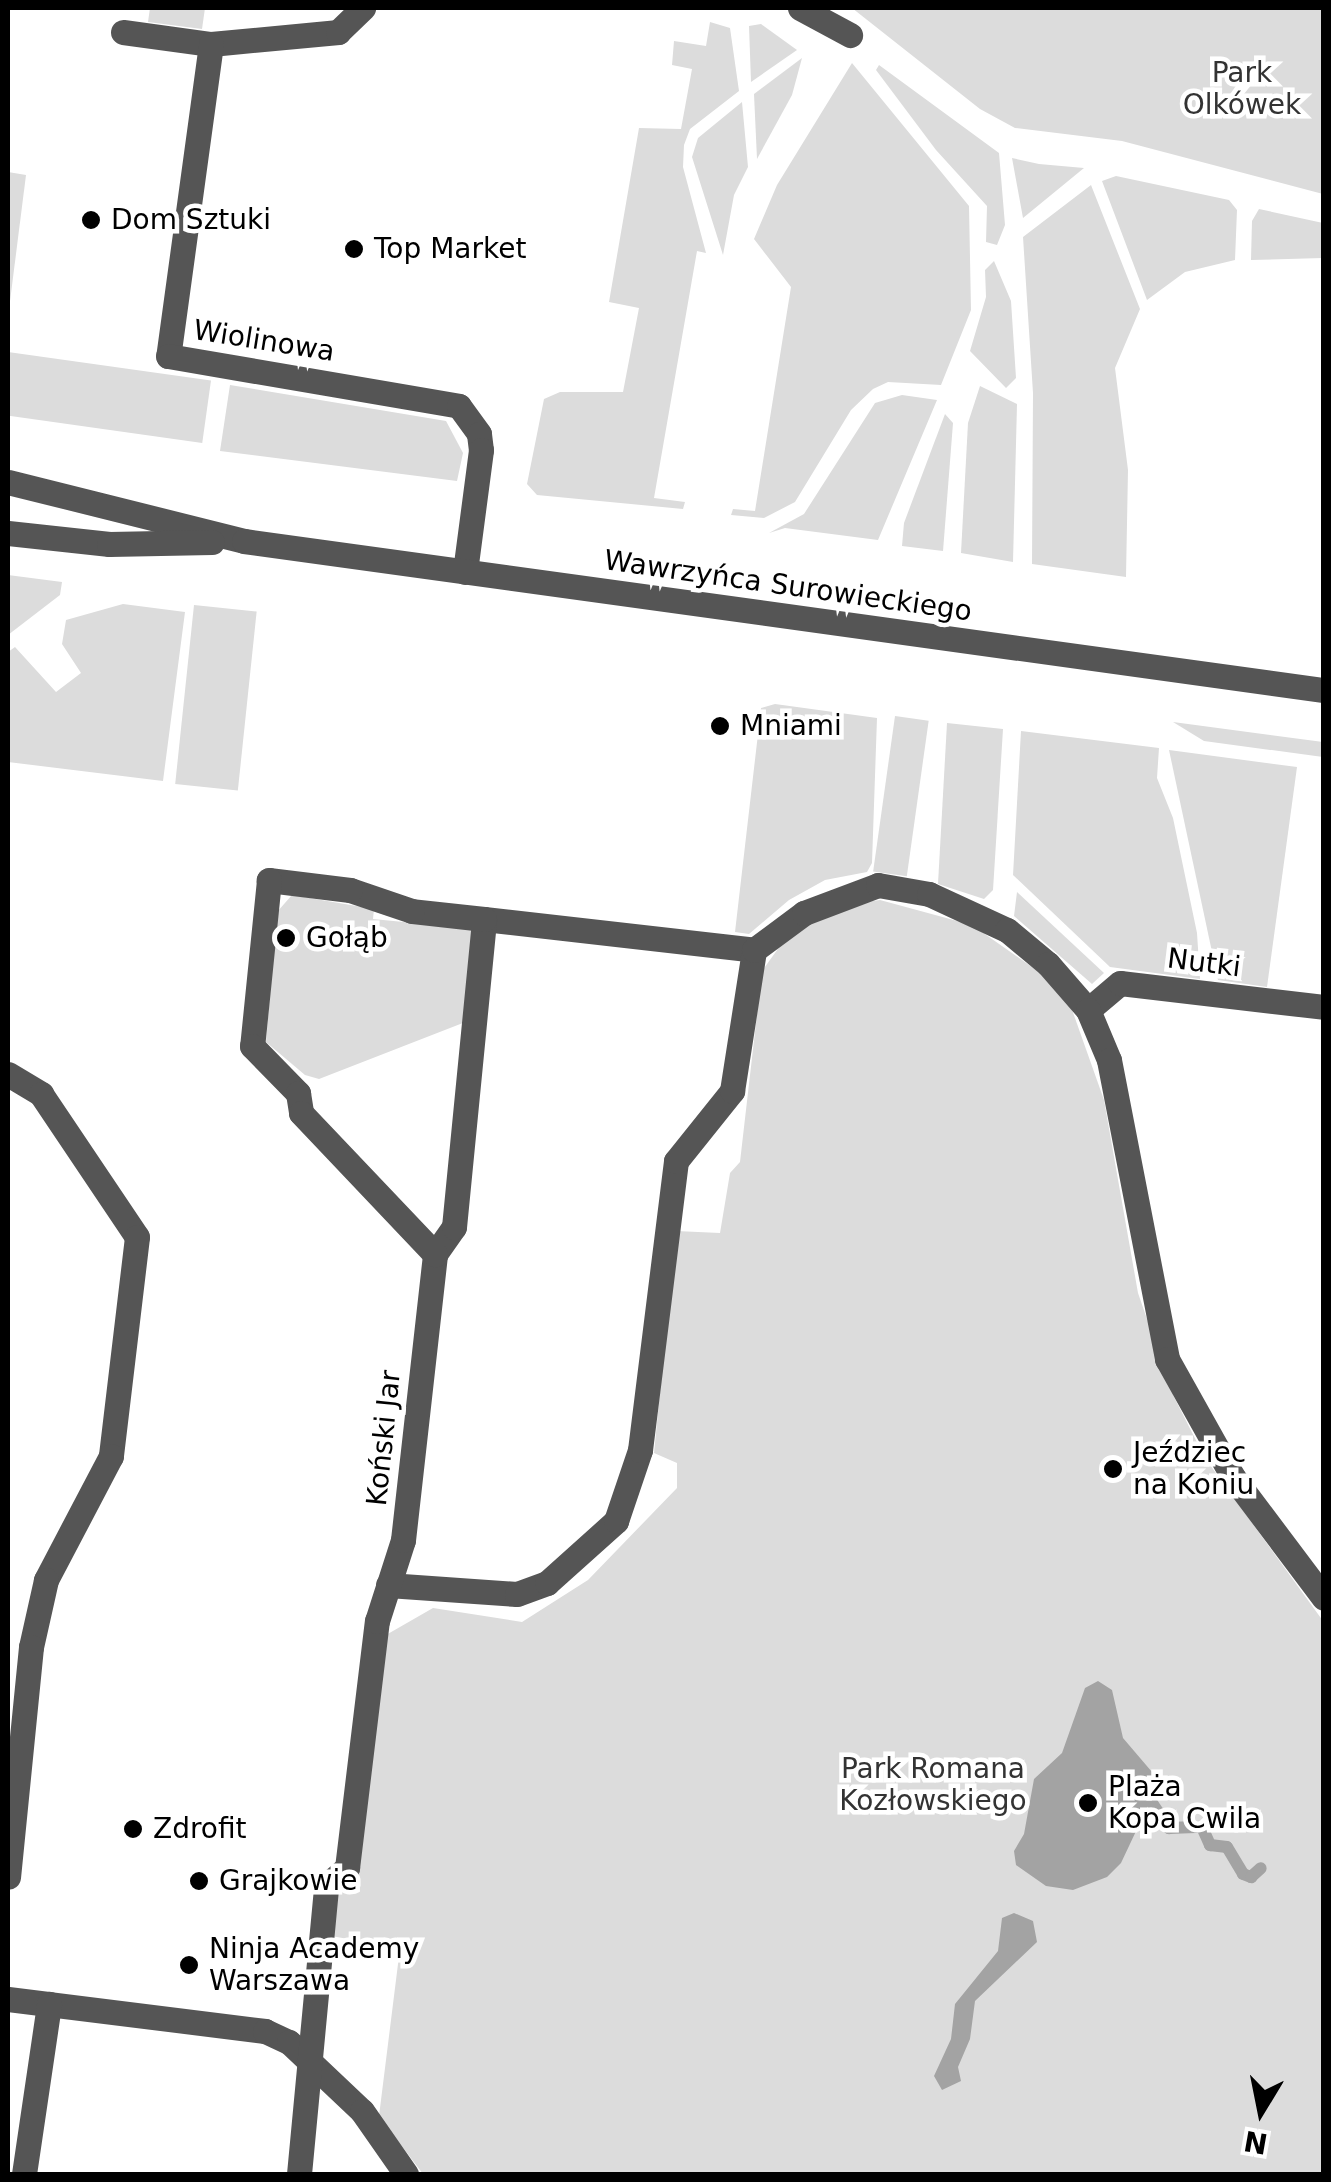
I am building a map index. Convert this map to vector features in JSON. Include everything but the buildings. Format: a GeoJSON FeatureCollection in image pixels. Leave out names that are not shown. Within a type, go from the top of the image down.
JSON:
{"type":"FeatureCollection","features":[{"type":"Feature","properties":{"kind":"street"},"geometry":{"type":"LineString","coordinates":[[123,32],[211,44],[338,32],[363,8]]}},
{"type":"Feature","properties":{"kind":"street"},"geometry":{"type":"LineString","coordinates":[[795,8],[850,35]]}},
{"type":"Feature","properties":{"kind":"street","name":"Wiolinowa"},"geometry":{"type":"LineString","coordinates":[[211,44],[168,356],[460,406],[479,434],[481,450],[465,572]]}},
{"type":"Feature","properties":{"kind":"street","name":"Wawrzyńca Surowieckiego"},"geometry":{"type":"LineString","coordinates":[[8,482],[244,541],[1324,690]]}},
{"type":"Feature","properties":{"kind":"street","name":"Wawrzyńca Surowieckiego"},"geometry":{"type":"LineString","coordinates":[[8,533],[109,544],[244,541]]}},
{"type":"Feature","properties":{"kind":"street"},"geometry":{"type":"LineString","coordinates":[[435,1254],[301,1113],[298,1093],[252,1046],[269,880],[350,890],[412,910],[754,950]]}},
{"type":"Feature","properties":{"kind":"street"},"geometry":{"type":"LineString","coordinates":[[388,1584],[516,1594],[547,1583],[616,1521],[627,1503],[640,1450],[676,1162],[732,1091],[754,950],[779,928],[844,894],[878,885],[904,888],[1007,930],[1048,964],[1088,1010],[1112,1074],[1168,1360],[1233,1478],[1324,1598]]}},
{"type":"Feature","properties":{"kind":"street","name":"Koński Jar"},"geometry":{"type":"LineString","coordinates":[[299,2174],[306,2054],[326,1886],[347,1868],[377,1621],[402,1540],[435,1254],[454,1227],[484,919]]}},
{"type":"Feature","properties":{"kind":"street","name":"Nutki"},"geometry":{"type":"LineString","coordinates":[[1088,1010],[1120,983],[1324,1007]]}},
{"type":"Feature","properties":{"kind":"street"},"geometry":{"type":"LineString","coordinates":[[8,1074],[41,1094],[136,1237],[111,1456],[46,1580],[31,1647],[8,1877]]}},
{"type":"Feature","properties":{"kind":"street"},"geometry":{"type":"LineString","coordinates":[[8,1998],[264,2031],[306,2054],[362,2111],[406,2174]]}},
{"type":"Feature","properties":{"kind":"street"},"geometry":{"type":"LineString","coordinates":[[24,2174],[48,2004]]}},
{"type":"Feature","properties":{"kind":"green space"},"geometry":{"type":"Polygon","coordinates":[[[150,8],[205,8],[202,29],[148,22],[150,8]]]}},
{"type":"Feature","properties":{"kind":"green space","name":"Park Olkówek"},"geometry":{"type":"Polygon","coordinates":[[[852,8],[1323,8],[1323,194],[1122,141],[1015,128],[980,109],[852,8]]]}},
{"type":"Feature","properties":{"kind":"green space"},"geometry":{"type":"Polygon","coordinates":[[[710,22],[730,28],[739,91],[690,129],[684,145],[683,167],[706,253],[697,251],[654,498],[685,502],[683,509],[537,495],[527,484],[544,399],[560,392],[623,392],[639,308],[609,302],[639,128],[681,129],[692,69],[672,65],[674,41],[706,46],[710,22]]]}},
{"type":"Feature","properties":{"kind":"green space"},"geometry":{"type":"Polygon","coordinates":[[[761,24],[797,50],[751,82],[749,26],[761,24]]]}},
{"type":"Feature","properties":{"kind":"green space"},"geometry":{"type":"Polygon","coordinates":[[[802,58],[792,95],[757,159],[754,94],[802,58]]]}},
{"type":"Feature","properties":{"kind":"green space"},"geometry":{"type":"Polygon","coordinates":[[[852,63],[969,206],[971,310],[941,385],[888,382],[873,389],[851,410],[795,502],[764,518],[731,515],[733,509],[755,511],[791,287],[754,239],[777,185],[852,63]]]}},
{"type":"Feature","properties":{"kind":"green space"},"geometry":{"type":"Polygon","coordinates":[[[879,65],[999,153],[1005,225],[997,245],[986,242],[987,206],[936,150],[876,70],[879,65]]]}},
{"type":"Feature","properties":{"kind":"green space"},"geometry":{"type":"Polygon","coordinates":[[[742,102],[748,167],[734,195],[723,255],[692,157],[698,138],[742,102]]]}},
{"type":"Feature","properties":{"kind":"green space"},"geometry":{"type":"Polygon","coordinates":[[[1012,158],[1039,164],[1084,168],[1023,218],[1012,158]]]}},
{"type":"Feature","properties":{"kind":"green space"},"geometry":{"type":"Polygon","coordinates":[[[8,172],[26,175],[8,317],[8,172]]]}},
{"type":"Feature","properties":{"kind":"green space"},"geometry":{"type":"Polygon","coordinates":[[[1116,176],[1229,200],[1237,210],[1235,260],[1185,272],[1147,300],[1102,181],[1116,176]]]}},
{"type":"Feature","properties":{"kind":"green space"},"geometry":{"type":"Polygon","coordinates":[[[1091,185],[1140,309],[1115,368],[1128,470],[1126,577],[1032,564],[1033,393],[1023,237],[1091,185]]]}},
{"type":"Feature","properties":{"kind":"green space"},"geometry":{"type":"Polygon","coordinates":[[[1259,209],[1323,223],[1323,258],[1251,260],[1252,221],[1259,209]]]}},
{"type":"Feature","properties":{"kind":"green space"},"geometry":{"type":"Polygon","coordinates":[[[994,261],[1011,301],[1016,378],[1006,388],[970,351],[986,297],[985,270],[994,261]]]}},
{"type":"Feature","properties":{"kind":"green space"},"geometry":{"type":"Polygon","coordinates":[[[8,352],[211,381],[202,443],[8,416],[8,352]]]}},
{"type":"Feature","properties":{"kind":"green space"},"geometry":{"type":"Polygon","coordinates":[[[230,385],[446,421],[463,453],[457,481],[220,451],[230,385]]]}},
{"type":"Feature","properties":{"kind":"green space"},"geometry":{"type":"Polygon","coordinates":[[[980,386],[1017,404],[1013,562],[961,553],[968,423],[980,386]]]}},
{"type":"Feature","properties":{"kind":"green space"},"geometry":{"type":"Polygon","coordinates":[[[902,395],[937,400],[878,540],[785,528],[769,533],[804,514],[875,403],[902,395]]]}},
{"type":"Feature","properties":{"kind":"green space"},"geometry":{"type":"Polygon","coordinates":[[[945,414],[953,423],[943,551],[902,546],[904,523],[945,414]]]}},
{"type":"Feature","properties":{"kind":"green space"},"geometry":{"type":"Polygon","coordinates":[[[8,575],[62,582],[60,595],[8,635],[8,575]]]}},
{"type":"Feature","properties":{"kind":"green space"},"geometry":{"type":"Polygon","coordinates":[[[123,604],[185,612],[163,781],[8,762],[8,652],[15,647],[56,692],[81,673],[62,644],[66,620],[123,604]]]}},
{"type":"Feature","properties":{"kind":"green space"},"geometry":{"type":"Polygon","coordinates":[[[194,605],[257,612],[238,791],[175,784],[194,605]]]}},
{"type":"Feature","properties":{"kind":"green space"},"geometry":{"type":"Polygon","coordinates":[[[775,704],[877,718],[872,863],[867,872],[825,880],[789,900],[749,934],[735,932],[761,708],[775,704]]]}},
{"type":"Feature","properties":{"kind":"green space"},"geometry":{"type":"Polygon","coordinates":[[[895,716],[929,721],[907,876],[873,871],[895,716]]]}},
{"type":"Feature","properties":{"kind":"green space"},"geometry":{"type":"Polygon","coordinates":[[[1173,722],[1323,742],[1323,757],[1204,741],[1173,722]]]}},
{"type":"Feature","properties":{"kind":"green space"},"geometry":{"type":"Polygon","coordinates":[[[947,723],[1003,729],[993,890],[984,899],[938,884],[947,723]]]}},
{"type":"Feature","properties":{"kind":"green space"},"geometry":{"type":"Polygon","coordinates":[[[1021,731],[1159,748],[1157,778],[1173,818],[1197,933],[1200,979],[1110,967],[1013,875],[1021,731]]]}},
{"type":"Feature","properties":{"kind":"green space"},"geometry":{"type":"Polygon","coordinates":[[[1169,750],[1297,767],[1267,987],[1218,980],[1169,750]]]}},
{"type":"Feature","properties":{"kind":"green space"},"geometry":{"type":"Polygon","coordinates":[[[1017,892],[1104,973],[1092,984],[1014,916],[1017,892]]]}},
{"type":"Feature","properties":{"kind":"green space"},"geometry":{"type":"Polygon","coordinates":[[[292,895],[374,909],[373,919],[475,929],[468,1021],[319,1079],[305,1075],[266,1042],[277,912],[292,895]]]}},
{"type":"Feature","properties":{"kind":"green space","name":"Park Romana Kozłowskiego"},"geometry":{"type":"Polygon","coordinates":[[[880,900],[972,925],[1039,972],[1070,1004],[1104,1100],[1138,1293],[1174,1397],[1205,1458],[1323,1621],[1323,2174],[423,2174],[379,2116],[400,1948],[331,1936],[333,1895],[355,1885],[386,1635],[433,1608],[522,1622],[588,1580],[677,1488],[677,1463],[654,1453],[676,1231],[720,1233],[730,1173],[740,1162],[762,971],[785,939],[809,922],[845,905],[880,900]]]}},
{"type":"Feature","properties":{"kind":"shaded area","name":"Plaża Kopa Cwila"},"geometry":{"type":"Polygon","coordinates":[[[1098,1681],[1112,1690],[1123,1738],[1152,1772],[1154,1793],[1121,1863],[1107,1877],[1073,1890],[1046,1886],[1016,1865],[1014,1851],[1024,1834],[1034,1779],[1062,1753],[1085,1688],[1098,1681]]]}},
{"type":"Feature","properties":{"kind":"shaded area"},"geometry":{"type":"Polygon","coordinates":[[[1014,1913],[1033,1921],[1037,1942],[975,2001],[970,2039],[958,2067],[961,2081],[942,2090],[934,2076],[951,2039],[955,2004],[998,1951],[1002,1918],[1014,1913]]]}},
{"type":"Feature","properties":{"kind":"waterway"},"geometry":{"type":"LineString","coordinates":[[1150,1800],[1169,1828],[1202,1827],[1210,1845],[1227,1847],[1243,1874],[1251,1877],[1261,1868]]}},
{"type":"Feature","properties":{"kind":"place","name":"Dom Sztuki"},"geometry":{"type":"Point","coordinates":[91,220]}},
{"type":"Feature","properties":{"kind":"place","name":"Top Market"},"geometry":{"type":"Point","coordinates":[354,249]}},
{"type":"Feature","properties":{"kind":"place","name":"Mniami"},"geometry":{"type":"Point","coordinates":[720,726]}},
{"type":"Feature","properties":{"kind":"place","name":"Gołąb"},"geometry":{"type":"Point","coordinates":[286,938]}},
{"type":"Feature","properties":{"kind":"place","name":"Jeździec na Koniu"},"geometry":{"type":"Point","coordinates":[1113,1469]}},
{"type":"Feature","properties":{"kind":"place","name":"Plaża Kopa Cwila"},"geometry":{"type":"Point","coordinates":[1088,1803]}},
{"type":"Feature","properties":{"kind":"place","name":"Zdrofit"},"geometry":{"type":"Point","coordinates":[133,1829]}},
{"type":"Feature","properties":{"kind":"place","name":"Grajkowie"},"geometry":{"type":"Point","coordinates":[199,1881]}},
{"type":"Feature","properties":{"kind":"place","name":"Ninja Academy Warszawa"},"geometry":{"type":"Point","coordinates":[189,1965]}}]}
